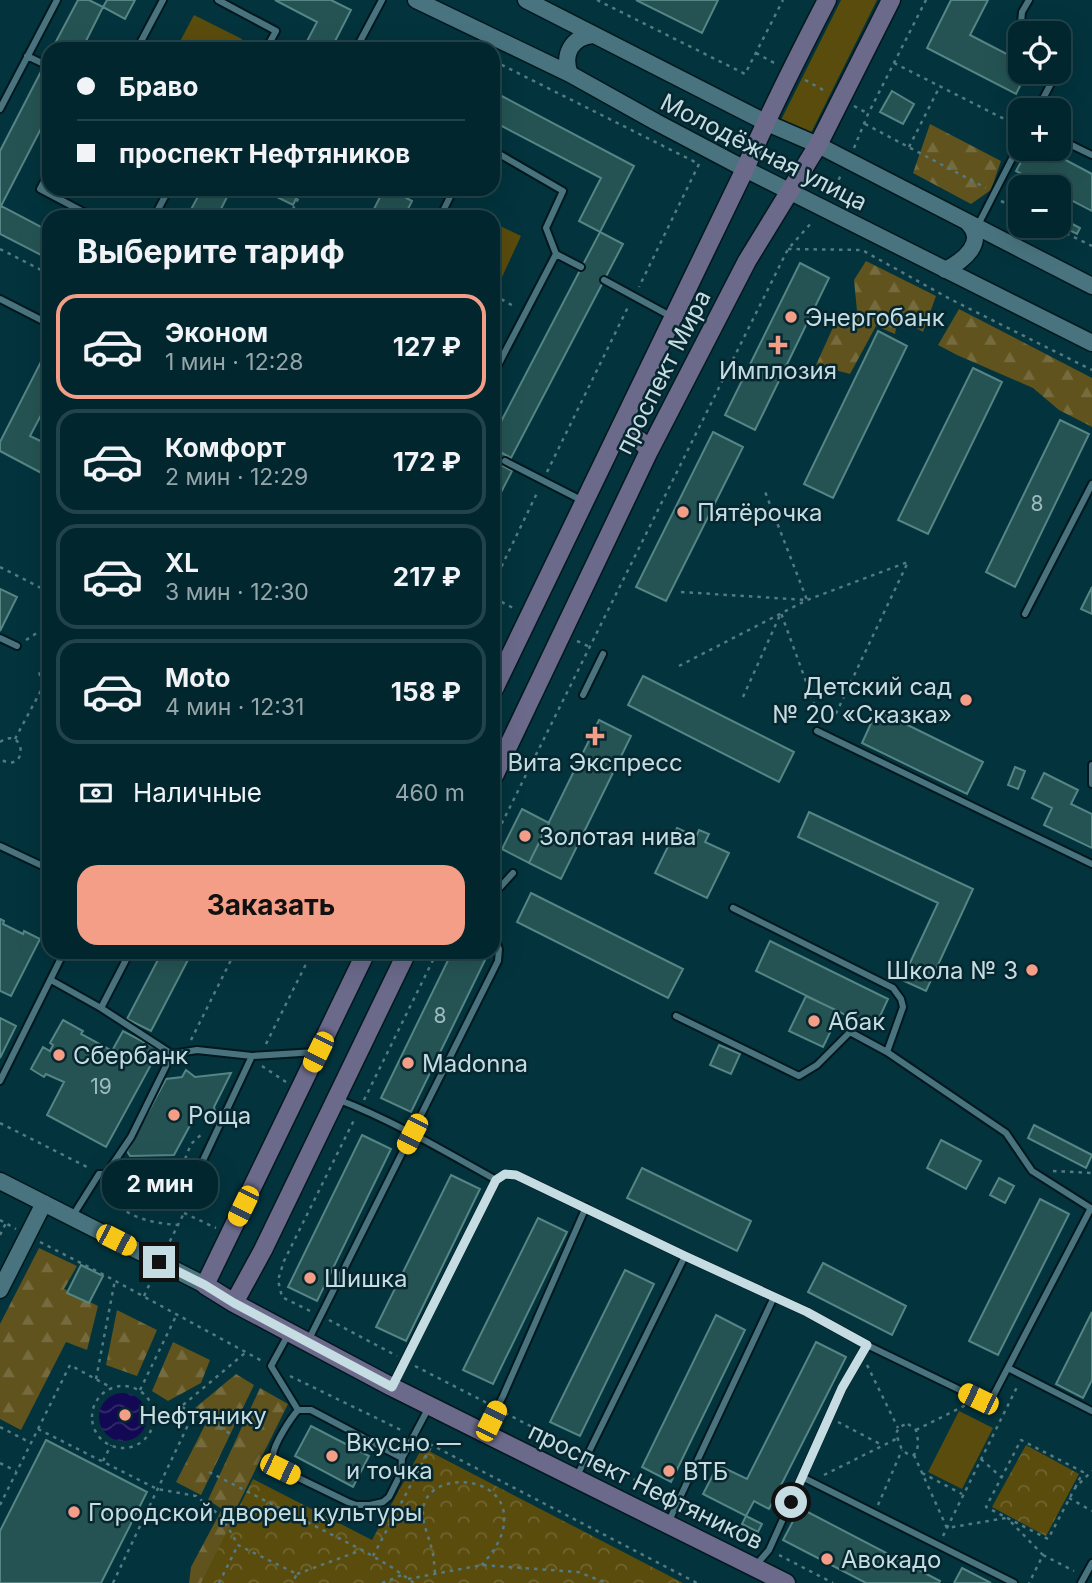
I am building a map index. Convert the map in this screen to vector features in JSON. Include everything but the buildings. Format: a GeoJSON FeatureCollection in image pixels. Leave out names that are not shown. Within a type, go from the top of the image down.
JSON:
{"type":"FeatureCollection","features":[{"type":"Feature","properties":{"kind":"main road","name":"проспект Мира"},"geometry":{"type":"LineString","coordinates":[[500,675],[745,169],[789,72],[827,0]]}},
{"type":"Feature","properties":{"kind":"main road","name":"проспект Мира"},"geometry":{"type":"LineString","coordinates":[[500,763],[649,451],[747,261],[818,145],[891,0]]}},
{"type":"Feature","properties":{"kind":"main road"},"geometry":{"type":"LineString","coordinates":[[616,436],[632,436],[645,444],[649,451]]}},
{"type":"Feature","properties":{"kind":"main road"},"geometry":{"type":"LineString","coordinates":[[205,1285],[363,959]]}},
{"type":"Feature","properties":{"kind":"main road"},"geometry":{"type":"LineString","coordinates":[[234,1303],[403,959]]}},
{"type":"Feature","properties":{"kind":"main road","name":"проспект Нефтяников"},"geometry":{"type":"LineString","coordinates":[[205,1285],[392,1387],[786,1583]]}},
{"type":"Feature","properties":{"kind":"street","name":"Молодёжная улица"},"geometry":{"type":"LineString","coordinates":[[416,0],[570,74],[745,169],[1092,343]]}},
{"type":"Feature","properties":{"kind":"street","name":"Молодёжная улица"},"geometry":{"type":"LineString","coordinates":[[526,0],[765,122],[818,145],[1092,286]]}},
{"type":"Feature","properties":{"kind":"street"},"geometry":{"type":"LineString","coordinates":[[570,74],[566,59],[572,44],[585,36],[593,35]]}},
{"type":"Feature","properties":{"kind":"street"},"geometry":{"type":"LineString","coordinates":[[946,270],[970,253],[974,236],[972,224]]}},
{"type":"Feature","properties":{"kind":"street","name":"проспект Нефтяников"},"geometry":{"type":"LineString","coordinates":[[0,1181],[205,1285]]}},
{"type":"Feature","properties":{"kind":"street"},"geometry":{"type":"LineString","coordinates":[[0,1290],[44,1203]]}},
{"type":"Feature","properties":{"kind":"lane"},"geometry":{"type":"LineString","coordinates":[[0,109],[57,0]]}},
{"type":"Feature","properties":{"kind":"lane"},"geometry":{"type":"LineString","coordinates":[[141,42],[163,0]]}},
{"type":"Feature","properties":{"kind":"lane"},"geometry":{"type":"LineString","coordinates":[[218,0],[276,31],[270,42]]}},
{"type":"Feature","properties":{"kind":"lane"},"geometry":{"type":"LineString","coordinates":[[360,42],[382,0]]}},
{"type":"Feature","properties":{"kind":"lane"},"geometry":{"type":"LineString","coordinates":[[1021,21],[1022,12],[1029,0]]}},
{"type":"Feature","properties":{"kind":"lane"},"geometry":{"type":"LineString","coordinates":[[27,56],[42,63]]}},
{"type":"Feature","properties":{"kind":"lane"},"geometry":{"type":"LineString","coordinates":[[1071,145],[1092,155]]}},
{"type":"Feature","properties":{"kind":"lane"},"geometry":{"type":"LineString","coordinates":[[500,154],[563,191],[546,228],[556,254],[581,267]]}},
{"type":"Feature","properties":{"kind":"lane"},"geometry":{"type":"LineString","coordinates":[[972,224],[993,194],[1010,161]]}},
{"type":"Feature","properties":{"kind":"lane"},"geometry":{"type":"LineString","coordinates":[[53,196],[80,210]]}},
{"type":"Feature","properties":{"kind":"lane"},"geometry":{"type":"LineString","coordinates":[[500,361],[556,254]]}},
{"type":"Feature","properties":{"kind":"lane"},"geometry":{"type":"LineString","coordinates":[[604,280],[673,318]]}},
{"type":"Feature","properties":{"kind":"lane"},"geometry":{"type":"LineString","coordinates":[[0,299],[42,320]]}},
{"type":"Feature","properties":{"kind":"lane"},"geometry":{"type":"LineString","coordinates":[[505,461],[584,501]]}},
{"type":"Feature","properties":{"kind":"lane"},"geometry":{"type":"LineString","coordinates":[[1025,614],[1092,484]]}},
{"type":"Feature","properties":{"kind":"lane"},"geometry":{"type":"LineString","coordinates":[[0,638],[17,646]]}},
{"type":"Feature","properties":{"kind":"lane"},"geometry":{"type":"LineString","coordinates":[[583,695],[603,654]]}},
{"type":"Feature","properties":{"kind":"lane"},"geometry":{"type":"LineString","coordinates":[[817,731],[1092,864]]}},
{"type":"Feature","properties":{"kind":"lane"},"geometry":{"type":"LineString","coordinates":[[1092,765],[1092,784]]}},
{"type":"Feature","properties":{"kind":"lane"},"geometry":{"type":"LineString","coordinates":[[0,846],[42,866]]}},
{"type":"Feature","properties":{"kind":"lane"},"geometry":{"type":"LineString","coordinates":[[500,887],[513,873]]}},
{"type":"Feature","properties":{"kind":"lane"},"geometry":{"type":"LineString","coordinates":[[733,908],[894,988],[903,1007],[887,1052]]}},
{"type":"Feature","properties":{"kind":"lane"},"geometry":{"type":"LineString","coordinates":[[0,1082],[61,959]]}},
{"type":"Feature","properties":{"kind":"lane"},"geometry":{"type":"LineString","coordinates":[[101,1008],[126,959]]}},
{"type":"Feature","properties":{"kind":"lane"},"geometry":{"type":"LineString","coordinates":[[308,1342],[499,959]]}},
{"type":"Feature","properties":{"kind":"lane"},"geometry":{"type":"LineString","coordinates":[[51,980],[101,1008],[172,1054],[197,1050],[252,1056],[318,1052]]}},
{"type":"Feature","properties":{"kind":"lane"},"geometry":{"type":"LineString","coordinates":[[392,1387],[496,1180],[505,1174],[516,1175],[807,1312],[867,1345],[989,1404],[1091,1208],[1032,1171],[1006,1133],[887,1052],[850,1032],[817,1065],[799,1076],[676,1016]]}},
{"type":"Feature","properties":{"kind":"lane"},"geometry":{"type":"LineString","coordinates":[[106,1174],[131,1137],[172,1054]]}},
{"type":"Feature","properties":{"kind":"lane"},"geometry":{"type":"LineString","coordinates":[[72,1217],[99,1174],[187,1179],[198,1171],[252,1056]]}},
{"type":"Feature","properties":{"kind":"lane"},"geometry":{"type":"LineString","coordinates":[[335,1098],[412,1134],[496,1180]]}},
{"type":"Feature","properties":{"kind":"lane"},"geometry":{"type":"LineString","coordinates":[[484,1433],[586,1208]]}},
{"type":"Feature","properties":{"kind":"lane"},"geometry":{"type":"LineString","coordinates":[[576,1479],[685,1256]]}},
{"type":"Feature","properties":{"kind":"lane"},"geometry":{"type":"LineString","coordinates":[[667,1525],[774,1297]]}},
{"type":"Feature","properties":{"kind":"lane"},"geometry":{"type":"LineString","coordinates":[[289,1332],[271,1366],[298,1410]]}},
{"type":"Feature","properties":{"kind":"lane"},"geometry":{"type":"LineString","coordinates":[[755,1567],[769,1550],[842,1388],[867,1345]]}},
{"type":"Feature","properties":{"kind":"lane"},"geometry":{"type":"LineString","coordinates":[[1008,1368],[1092,1411]]}},
{"type":"Feature","properties":{"kind":"lane"},"geometry":{"type":"LineString","coordinates":[[402,1458],[311,1410],[298,1410],[289,1420],[272,1454],[280,1469],[348,1502],[356,1505],[383,1502],[389,1497],[401,1473],[402,1458],[430,1406]]}},
{"type":"Feature","properties":{"kind":"lane"},"geometry":{"type":"LineString","coordinates":[[802,1477],[1014,1583]]}},
{"type":"Feature","properties":{"kind":"lane"},"geometry":{"type":"LineString","coordinates":[[1083,1580],[1092,1563]]}},
{"type":"Feature","properties":{"kind":"path"},"geometry":{"type":"LineString","coordinates":[[597,0],[745,74],[783,0]]}},
{"type":"Feature","properties":{"kind":"path"},"geometry":{"type":"LineString","coordinates":[[500,827],[788,248],[824,208],[926,0]]}},
{"type":"Feature","properties":{"kind":"path"},"geometry":{"type":"LineString","coordinates":[[756,53],[868,114]]}},
{"type":"Feature","properties":{"kind":"path"},"geometry":{"type":"LineString","coordinates":[[894,63],[1008,121]]}},
{"type":"Feature","properties":{"kind":"path"},"geometry":{"type":"LineString","coordinates":[[500,64],[699,164],[500,570]]}},
{"type":"Feature","properties":{"kind":"path"},"geometry":{"type":"LineString","coordinates":[[909,147],[940,86]]}},
{"type":"Feature","properties":{"kind":"path"},"geometry":{"type":"LineString","coordinates":[[865,124],[990,190],[998,199],[1008,204]]}},
{"type":"Feature","properties":{"kind":"path"},"geometry":{"type":"LineString","coordinates":[[1071,236],[1092,246]]}},
{"type":"Feature","properties":{"kind":"path"},"geometry":{"type":"LineString","coordinates":[[788,248],[862,250],[950,299],[1092,370]]}},
{"type":"Feature","properties":{"kind":"path"},"geometry":{"type":"LineString","coordinates":[[0,250],[42,271]]}},
{"type":"Feature","properties":{"kind":"path"},"geometry":{"type":"LineString","coordinates":[[500,298],[525,312]]}},
{"type":"Feature","properties":{"kind":"path"},"geometry":{"type":"LineString","coordinates":[[764,489],[807,600]]}},
{"type":"Feature","properties":{"kind":"path"},"geometry":{"type":"LineString","coordinates":[[678,666],[807,600],[908,562],[826,735]]}},
{"type":"Feature","properties":{"kind":"path"},"geometry":{"type":"LineString","coordinates":[[0,567],[42,588]]}},
{"type":"Feature","properties":{"kind":"path"},"geometry":{"type":"LineString","coordinates":[[681,592],[807,600]]}},
{"type":"Feature","properties":{"kind":"path"},"geometry":{"type":"LineString","coordinates":[[743,697],[781,613]]}},
{"type":"Feature","properties":{"kind":"path"},"geometry":{"type":"LineString","coordinates":[[781,613],[826,735]]}},
{"type":"Feature","properties":{"kind":"path"},"geometry":{"type":"LineString","coordinates":[[17,646],[42,630]]}},
{"type":"Feature","properties":{"kind":"path"},"geometry":{"type":"LineString","coordinates":[[15,739],[42,693]]}},
{"type":"Feature","properties":{"kind":"path"},"geometry":{"type":"LineString","coordinates":[[0,742],[5,738],[15,739],[21,750],[15,761],[1,760],[0,766]]}},
{"type":"Feature","properties":{"kind":"path"},"geometry":{"type":"LineString","coordinates":[[185,1051],[231,959]]}},
{"type":"Feature","properties":{"kind":"path"},"geometry":{"type":"LineString","coordinates":[[261,1056],[309,959]]}},
{"type":"Feature","properties":{"kind":"path"},"geometry":{"type":"LineString","coordinates":[[1032,1171],[1092,1173]]}},
{"type":"Feature","properties":{"kind":"path"},"geometry":{"type":"LineString","coordinates":[[184,1213],[218,1229]]}},
{"type":"Feature","properties":{"kind":"path"},"geometry":{"type":"LineString","coordinates":[[0,1220],[271,1366],[432,1445],[697,1583]]}},
{"type":"Feature","properties":{"kind":"path"},"geometry":{"type":"LineString","coordinates":[[0,1235],[6,1223]]}},
{"type":"Feature","properties":{"kind":"path"},"geometry":{"type":"LineString","coordinates":[[284,1261],[278,1280],[282,1297],[833,1583]]}},
{"type":"Feature","properties":{"kind":"path"},"geometry":{"type":"LineString","coordinates":[[96,1379],[115,1280]]}},
{"type":"Feature","properties":{"kind":"path"},"geometry":{"type":"LineString","coordinates":[[140,1391],[177,1314]]}},
{"type":"Feature","properties":{"kind":"path"},"geometry":{"type":"LineString","coordinates":[[170,1416],[246,1352]]}},
{"type":"Feature","properties":{"kind":"path"},"geometry":{"type":"LineString","coordinates":[[862,1354],[898,1428]]}},
{"type":"Feature","properties":{"kind":"path"},"geometry":{"type":"LineString","coordinates":[[0,1505],[70,1365],[112,1388]]}},
{"type":"Feature","properties":{"kind":"path"},"geometry":{"type":"LineString","coordinates":[[938,1545],[1022,1376]]}},
{"type":"Feature","properties":{"kind":"path"},"geometry":{"type":"LineString","coordinates":[[117,1386],[127,1386],[140,1391],[152,1408],[153,1423],[149,1433],[143,1441],[134,1446],[124,1448],[105,1443],[93,1426],[94,1405],[99,1396],[117,1386]]}},
{"type":"Feature","properties":{"kind":"path"},"geometry":{"type":"LineString","coordinates":[[916,1430],[978,1399]]}},
{"type":"Feature","properties":{"kind":"path"},"geometry":{"type":"LineString","coordinates":[[182,1407],[232,1434]]}},
{"type":"Feature","properties":{"kind":"path"},"geometry":{"type":"LineString","coordinates":[[118,1583],[113,1582],[188,1425],[152,1408]]}},
{"type":"Feature","properties":{"kind":"path"},"geometry":{"type":"LineString","coordinates":[[829,1418],[883,1445]]}},
{"type":"Feature","properties":{"kind":"path"},"geometry":{"type":"LineString","coordinates":[[908,1424],[916,1430],[919,1443],[914,1455],[902,1450],[896,1439],[898,1428],[903,1425],[908,1424]]}},
{"type":"Feature","properties":{"kind":"path"},"geometry":{"type":"LineString","coordinates":[[0,1427],[31,1443]]}},
{"type":"Feature","properties":{"kind":"path"},"geometry":{"type":"LineString","coordinates":[[38,1429],[158,1489],[196,1496],[222,1517],[238,1545],[297,1574]]}},
{"type":"Feature","properties":{"kind":"path"},"geometry":{"type":"LineString","coordinates":[[810,1482],[896,1439]]}},
{"type":"Feature","properties":{"kind":"path"},"geometry":{"type":"LineString","coordinates":[[1021,1440],[1083,1472],[1048,1539],[986,1507],[1001,1478],[1021,1440]]}},
{"type":"Feature","properties":{"kind":"path"},"geometry":{"type":"LineString","coordinates":[[103,1461],[111,1445]]}},
{"type":"Feature","properties":{"kind":"path"},"geometry":{"type":"LineString","coordinates":[[373,1557],[432,1445]]}},
{"type":"Feature","properties":{"kind":"path"},"geometry":{"type":"LineString","coordinates":[[874,1513],[902,1450]]}},
{"type":"Feature","properties":{"kind":"path"},"geometry":{"type":"LineString","coordinates":[[914,1455],[947,1528]]}},
{"type":"Feature","properties":{"kind":"path"},"geometry":{"type":"LineString","coordinates":[[981,1459],[1001,1478]]}},
{"type":"Feature","properties":{"kind":"path"},"geometry":{"type":"LineString","coordinates":[[0,1463],[17,1472]]}},
{"type":"Feature","properties":{"kind":"path"},"geometry":{"type":"LineString","coordinates":[[1074,1488],[1092,1471]]}},
{"type":"Feature","properties":{"kind":"path"},"geometry":{"type":"LineString","coordinates":[[209,1472],[362,1550],[414,1583]]}},
{"type":"Feature","properties":{"kind":"path"},"geometry":{"type":"LineString","coordinates":[[922,1473],[964,1494]]}},
{"type":"Feature","properties":{"kind":"path"},"geometry":{"type":"LineString","coordinates":[[435,1573],[434,1555],[424,1520],[425,1500],[431,1493],[458,1481],[482,1485],[491,1491],[504,1512],[503,1532],[482,1565]]}},
{"type":"Feature","properties":{"kind":"path"},"geometry":{"type":"LineString","coordinates":[[1069,1498],[1092,1511]]}},
{"type":"Feature","properties":{"kind":"path"},"geometry":{"type":"LineString","coordinates":[[947,1528],[1007,1518]]}},
{"type":"Feature","properties":{"kind":"path"},"geometry":{"type":"LineString","coordinates":[[1007,1518],[1043,1555],[1083,1580]]}},
{"type":"Feature","properties":{"kind":"path"},"geometry":{"type":"LineString","coordinates":[[219,1583],[238,1545]]}},
{"type":"Feature","properties":{"kind":"path"},"geometry":{"type":"LineString","coordinates":[[292,1583],[297,1574],[362,1550]]}},
{"type":"Feature","properties":{"kind":"path"},"geometry":{"type":"LineString","coordinates":[[1029,1583],[1043,1555]]}},
{"type":"Feature","properties":{"kind":"path"},"geometry":{"type":"LineString","coordinates":[[408,1579],[482,1565],[578,1572],[607,1583]]}},
{"type":"Feature","properties":{"kind":"path"},"geometry":{"type":"LineString","coordinates":[[382,1583],[402,1574]]}},
{"type":"Feature","properties":{"kind":"green space"},"geometry":{"type":"Polygon","coordinates":[[[841,0],[877,0],[810,135],[781,120],[841,0]]]}},
{"type":"Feature","properties":{"kind":"green space"},"geometry":{"type":"Polygon","coordinates":[[[194,15],[242,39],[240,42],[180,42],[194,15]]]}},
{"type":"Feature","properties":{"kind":"green space"},"geometry":{"type":"Polygon","coordinates":[[[930,124],[1001,161],[991,190],[971,204],[913,173],[930,124]]]}},
{"type":"Feature","properties":{"kind":"green space"},"geometry":{"type":"Polygon","coordinates":[[[500,226],[521,236],[500,282],[500,226]]]}},
{"type":"Feature","properties":{"kind":"green space"},"geometry":{"type":"Polygon","coordinates":[[[866,261],[936,296],[923,332],[898,317],[895,334],[876,326],[850,374],[816,365],[839,314],[857,311],[854,280],[866,261]]]}},
{"type":"Feature","properties":{"kind":"green space"},"geometry":{"type":"Polygon","coordinates":[[[959,309],[1092,378],[1092,427],[1059,410],[1033,388],[938,345],[959,309]]]}},
{"type":"Feature","properties":{"kind":"green space"},"geometry":{"type":"Polygon","coordinates":[[[39,1248],[77,1266],[64,1289],[98,1306],[87,1350],[66,1342],[21,1430],[0,1419],[0,1324],[39,1248]]]}},
{"type":"Feature","properties":{"kind":"green space"},"geometry":{"type":"Polygon","coordinates":[[[117,1310],[157,1330],[137,1376],[106,1365],[117,1310]]]}},
{"type":"Feature","properties":{"kind":"green space"},"geometry":{"type":"Polygon","coordinates":[[[173,1342],[210,1360],[201,1383],[168,1401],[152,1391],[173,1342]]]}},
{"type":"Feature","properties":{"kind":"green space"},"geometry":{"type":"Polygon","coordinates":[[[236,1374],[254,1385],[201,1495],[176,1482],[206,1423],[195,1408],[236,1374]]]}},
{"type":"Feature","properties":{"kind":"green space"},"geometry":{"type":"Polygon","coordinates":[[[260,1388],[288,1404],[230,1521],[235,1526],[207,1583],[189,1583],[191,1567],[222,1509],[208,1500],[260,1388]]]}},
{"type":"Feature","properties":{"kind":"green space"},"geometry":{"type":"Polygon","coordinates":[[[959,1411],[993,1428],[962,1489],[928,1472],[959,1411]]]}},
{"type":"Feature","properties":{"kind":"green space"},"geometry":{"type":"Polygon","coordinates":[[[1026,1445],[1079,1474],[1046,1536],[992,1507],[1026,1445]]]}},
{"type":"Feature","properties":{"kind":"green space"},"geometry":{"type":"Polygon","coordinates":[[[422,1448],[683,1583],[201,1583],[253,1479],[372,1540],[422,1448]]]}},
{"type":"Feature","properties":{"kind":"water"},"geometry":{"type":"Polygon","coordinates":[[[123,1393],[140,1400],[147,1417],[140,1434],[123,1441],[106,1434],[99,1417],[106,1400],[123,1393]]]}},
{"type":"Feature","properties":{"kind":"place","name":"Энергобанк"},"geometry":{"type":"Point","coordinates":[791,317]}},
{"type":"Feature","properties":{"kind":"place","name":"Имплозия"},"geometry":{"type":"Point","coordinates":[778,345]}},
{"type":"Feature","properties":{"kind":"place","name":"Пятёрочка"},"geometry":{"type":"Point","coordinates":[683,512]}},
{"type":"Feature","properties":{"kind":"place","name":"Детский сад № 20 «Сказка»"},"geometry":{"type":"Point","coordinates":[966,700]}},
{"type":"Feature","properties":{"kind":"place","name":"Вита Экспресс"},"geometry":{"type":"Point","coordinates":[595,736]}},
{"type":"Feature","properties":{"kind":"place","name":"Золотая нива"},"geometry":{"type":"Point","coordinates":[525,836]}},
{"type":"Feature","properties":{"kind":"place","name":"Школа № 3"},"geometry":{"type":"Point","coordinates":[1032,970]}},
{"type":"Feature","properties":{"kind":"place","name":"Абак"},"geometry":{"type":"Point","coordinates":[814,1021]}},
{"type":"Feature","properties":{"kind":"place","name":"Сбербанк"},"geometry":{"type":"Point","coordinates":[59,1055]}},
{"type":"Feature","properties":{"kind":"place","name":"Madonna"},"geometry":{"type":"Point","coordinates":[408,1063]}},
{"type":"Feature","properties":{"kind":"place","name":"Роща"},"geometry":{"type":"Point","coordinates":[174,1115]}},
{"type":"Feature","properties":{"kind":"place","name":"Шишка"},"geometry":{"type":"Point","coordinates":[310,1278]}},
{"type":"Feature","properties":{"kind":"place","name":"Нефтянику"},"geometry":{"type":"Point","coordinates":[125,1415]}},
{"type":"Feature","properties":{"kind":"place","name":"Вкусно — и точка"},"geometry":{"type":"Point","coordinates":[332,1456]}},
{"type":"Feature","properties":{"kind":"place","name":"ВТБ"},"geometry":{"type":"Point","coordinates":[669,1471]}},
{"type":"Feature","properties":{"kind":"place","name":"Городской дворец культуры"},"geometry":{"type":"Point","coordinates":[74,1512]}},
{"type":"Feature","properties":{"kind":"place","name":"Авокадо"},"geometry":{"type":"Point","coordinates":[827,1559]}},
{"type":"Feature","properties":{"kind":"route"},"geometry":{"type":"LineString","coordinates":[[159,1262],[392,1387],[496,1180],[505,1174],[516,1175],[807,1312],[867,1345],[842,1388],[791,1502]]}}]}
